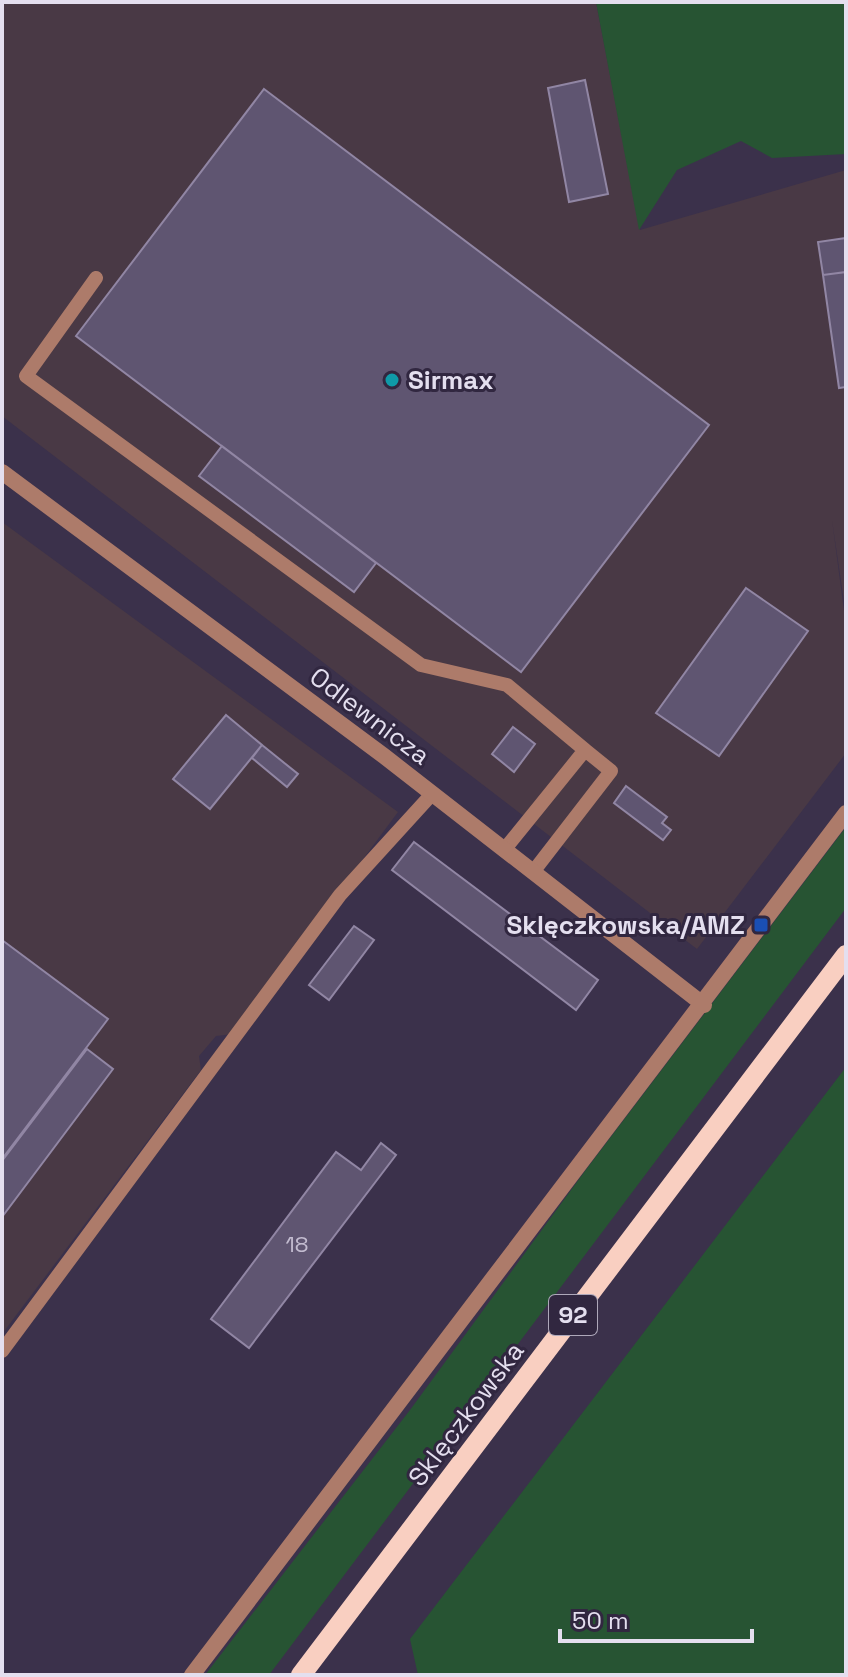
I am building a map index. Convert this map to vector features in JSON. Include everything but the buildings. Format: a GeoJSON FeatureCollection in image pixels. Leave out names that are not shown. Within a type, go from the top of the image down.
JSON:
{"type":"FeatureCollection","features":[{"type":"Feature","properties":{"kind":"main road","name":"Sklęczkowska"},"geometry":{"type":"LineString","coordinates":[[301,1675],[846,955]]}},
{"type":"Feature","properties":{"kind":"street","name":"Odlewnicza"},"geometry":{"type":"LineString","coordinates":[[2,472],[432,794],[704,1005]]}},
{"type":"Feature","properties":{"kind":"street"},"geometry":{"type":"LineString","coordinates":[[192,1675],[704,1005],[846,813]]}},
{"type":"Feature","properties":{"kind":"lane"},"geometry":{"type":"LineString","coordinates":[[96,278],[26,376],[421,665],[507,685],[611,771],[533,872]]}},
{"type":"Feature","properties":{"kind":"lane"},"geometry":{"type":"LineString","coordinates":[[504,850],[585,750]]}},
{"type":"Feature","properties":{"kind":"lane"},"geometry":{"type":"LineString","coordinates":[[2,1351],[340,895],[432,794]]}},
{"type":"Feature","properties":{"kind":"shaded area","name":"Sirmax"},"geometry":{"type":"Polygon","coordinates":[[[2,2],[596,2],[640,230],[846,170],[846,615],[832,520],[846,626],[846,753],[697,949],[2,416],[2,2]]]}},
{"type":"Feature","properties":{"kind":"shaded area"},"geometry":{"type":"Polygon","coordinates":[[[2,522],[398,812],[233,1034],[216,1036],[199,1056],[201,1070],[2,1334],[2,522]]]}},
{"type":"Feature","properties":{"kind":"green space"},"geometry":{"type":"Polygon","coordinates":[[[596,2],[846,2],[846,154],[772,158],[741,141],[677,170],[639,230],[596,2]]]}},
{"type":"Feature","properties":{"kind":"green space"},"geometry":{"type":"Polygon","coordinates":[[[846,827],[846,908],[269,1675],[205,1675],[410,1410],[585,1171],[846,827]]]}},
{"type":"Feature","properties":{"kind":"green space"},"geometry":{"type":"Polygon","coordinates":[[[846,1067],[846,1675],[418,1675],[410,1639],[846,1067]]]}},
{"type":"Feature","properties":{"kind":"place","name":"Sirmax"},"geometry":{"type":"Point","coordinates":[392,380]}},
{"type":"Feature","properties":{"kind":"place","name":"Sklęczkowska/AMZ"},"geometry":{"type":"Point","coordinates":[761,925]}}]}
